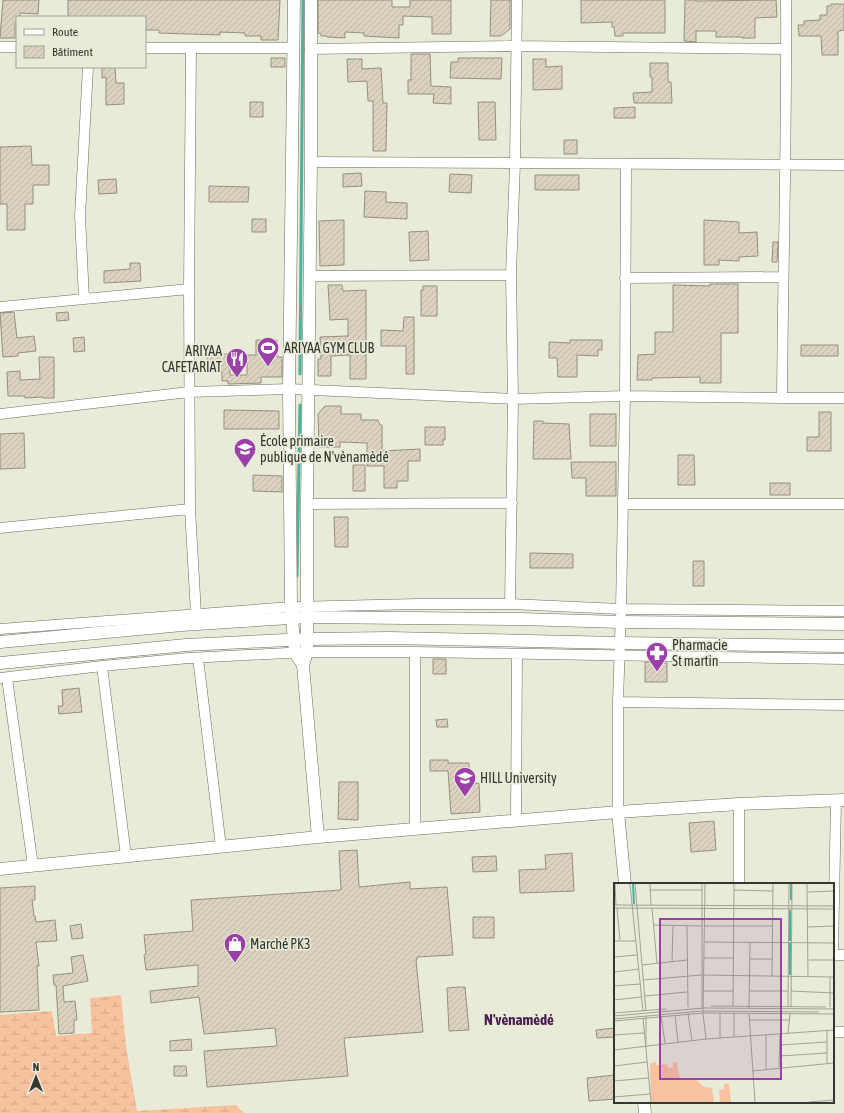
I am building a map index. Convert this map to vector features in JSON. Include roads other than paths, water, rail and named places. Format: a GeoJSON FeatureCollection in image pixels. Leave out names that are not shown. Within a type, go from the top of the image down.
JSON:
{"type":"FeatureCollection","features":[{"type":"Feature","properties":{"kind":"street"},"geometry":{"type":"LineString","coordinates":[[294,0],[289,389],[291,613],[294,639],[301,653],[303,665],[318,837]]}},
{"type":"Feature","properties":{"kind":"street"},"geometry":{"type":"LineString","coordinates":[[301,653],[307,639],[311,0]]}},
{"type":"Feature","properties":{"kind":"street"},"geometry":{"type":"LineString","coordinates":[[510,604],[513,399],[511,275],[515,163],[517,0]]}},
{"type":"Feature","properties":{"kind":"street"},"geometry":{"type":"LineString","coordinates":[[782,398],[786,164],[786,0]]}},
{"type":"Feature","properties":{"kind":"street"},"geometry":{"type":"LineString","coordinates":[[310,49],[516,46],[786,49]]}},
{"type":"Feature","properties":{"kind":"street"},"geometry":{"type":"LineString","coordinates":[[0,47],[16,47]]}},
{"type":"Feature","properties":{"kind":"street"},"geometry":{"type":"LineString","coordinates":[[146,48],[293,48]]}},
{"type":"Feature","properties":{"kind":"street"},"geometry":{"type":"LineString","coordinates":[[191,48],[189,289],[190,509],[196,614]]}},
{"type":"Feature","properties":{"kind":"street"},"geometry":{"type":"LineString","coordinates":[[84,299],[80,216],[88,68]]}},
{"type":"Feature","properties":{"kind":"street"},"geometry":{"type":"LineString","coordinates":[[311,162],[844,165]]}},
{"type":"Feature","properties":{"kind":"street"},"geometry":{"type":"LineString","coordinates":[[625,883],[618,812],[618,702],[625,396],[626,164]]}},
{"type":"Feature","properties":{"kind":"street"},"geometry":{"type":"LineString","coordinates":[[310,276],[511,275]]}},
{"type":"Feature","properties":{"kind":"street"},"geometry":{"type":"LineString","coordinates":[[625,278],[783,277]]}},
{"type":"Feature","properties":{"kind":"street"},"geometry":{"type":"LineString","coordinates":[[0,308],[189,289]]}},
{"type":"Feature","properties":{"kind":"street"},"geometry":{"type":"LineString","coordinates":[[0,414],[189,392],[289,389],[513,399],[625,396],[844,398]]}},
{"type":"Feature","properties":{"kind":"street"},"geometry":{"type":"LineString","coordinates":[[307,504],[512,503]]}},
{"type":"Feature","properties":{"kind":"street"},"geometry":{"type":"LineString","coordinates":[[623,504],[844,504]]}},
{"type":"Feature","properties":{"kind":"street"},"geometry":{"type":"LineString","coordinates":[[0,528],[190,509]]}},
{"type":"Feature","properties":{"kind":"street"},"geometry":{"type":"LineString","coordinates":[[0,642],[291,613],[417,604],[510,604],[621,609],[844,611]]}},
{"type":"Feature","properties":{"kind":"street"},"geometry":{"type":"LineString","coordinates":[[306,612],[620,622],[844,624]]}},
{"type":"Feature","properties":{"kind":"street"},"geometry":{"type":"LineString","coordinates":[[0,629],[196,614],[291,613]]}},
{"type":"Feature","properties":{"kind":"street"},"geometry":{"type":"LineString","coordinates":[[0,663],[186,645],[294,639],[390,638],[844,659]]}},
{"type":"Feature","properties":{"kind":"street"},"geometry":{"type":"LineString","coordinates":[[32,866],[4,678],[102,666],[198,658],[301,653],[415,652],[517,655],[619,649],[844,646]]}},
{"type":"Feature","properties":{"kind":"street"},"geometry":{"type":"LineString","coordinates":[[415,652],[415,829]]}},
{"type":"Feature","properties":{"kind":"street"},"geometry":{"type":"LineString","coordinates":[[516,820],[517,655]]}},
{"type":"Feature","properties":{"kind":"street"},"geometry":{"type":"LineString","coordinates":[[198,658],[221,847]]}},
{"type":"Feature","properties":{"kind":"street"},"geometry":{"type":"LineString","coordinates":[[102,666],[126,856]]}},
{"type":"Feature","properties":{"kind":"street"},"geometry":{"type":"LineString","coordinates":[[618,702],[844,705]]}},
{"type":"Feature","properties":{"kind":"street"},"geometry":{"type":"LineString","coordinates":[[0,869],[318,837],[516,820],[739,804],[840,800],[840,874],[834,941]]}},
{"type":"Feature","properties":{"kind":"street"},"geometry":{"type":"LineString","coordinates":[[739,804],[739,883]]}},
{"type":"Feature","properties":{"kind":"street"},"geometry":{"type":"LineString","coordinates":[[834,956],[844,955]]}},
{"type":"Feature","properties":{"kind":"street"},"geometry":{"type":"LineString","coordinates":[[644,1103],[645,1113]]}},
{"type":"Feature","properties":{"kind":"waterway"},"geometry":{"type":"LineString","coordinates":[[300,374],[303,0]]}},
{"type":"Feature","properties":{"kind":"waterway"},"geometry":{"type":"LineString","coordinates":[[297,576],[300,405]]}},
{"type":"Feature","properties":{"kind":"place","name":"ARIYAA GYM CLUB"},"geometry":{"type":"Point","coordinates":[268,368]}},
{"type":"Feature","properties":{"kind":"place","name":"ARIYAA CAFETARIAT"},"geometry":{"type":"Point","coordinates":[237,378]}},
{"type":"Feature","properties":{"kind":"place","name":"École primaire publique de N'vènamèdé"},"geometry":{"type":"Point","coordinates":[245,468]}},
{"type":"Feature","properties":{"kind":"place","name":"Pharmacie St martin"},"geometry":{"type":"Point","coordinates":[657,672]}},
{"type":"Feature","properties":{"kind":"place","name":"HILL University"},"geometry":{"type":"Point","coordinates":[465,798]}},
{"type":"Feature","properties":{"kind":"place","name":"Marché PK3"},"geometry":{"type":"Point","coordinates":[235,964]}},
{"type":"Feature","properties":{"kind":"district","name":"N'vènamèdé"},"geometry":{"type":"Point","coordinates":[519,1019]}}]}
